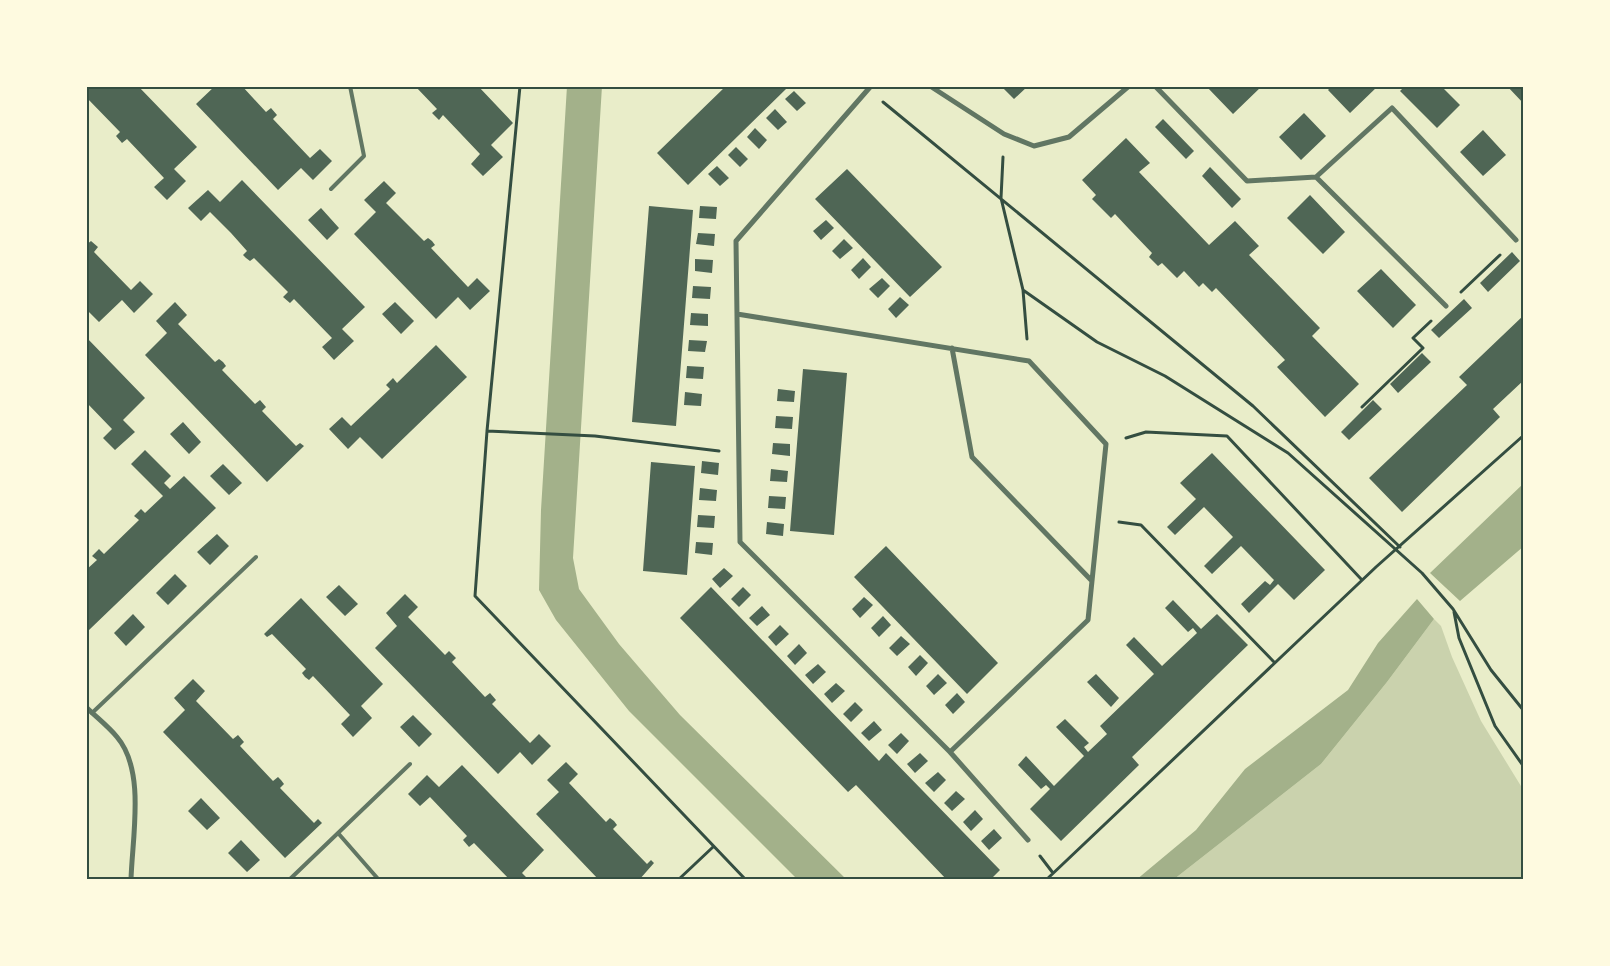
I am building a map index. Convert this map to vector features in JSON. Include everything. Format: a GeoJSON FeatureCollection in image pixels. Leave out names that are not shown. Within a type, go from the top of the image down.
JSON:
{"type":"FeatureCollection","features":[{"type":"Feature","properties":{"kind":"street"},"geometry":{"type":"LineString","coordinates":[[930,86],[1004,134],[1034,146],[1069,137],[1129,86]]}},
{"type":"Feature","properties":{"kind":"street"},"geometry":{"type":"LineString","coordinates":[[1155,86],[1247,181],[1316,178],[1392,108],[1516,240]]}},
{"type":"Feature","properties":{"kind":"street"},"geometry":{"type":"LineString","coordinates":[[869,88],[736,241],[740,542],[950,752],[1028,840]]}},
{"type":"Feature","properties":{"kind":"street"},"geometry":{"type":"LineString","coordinates":[[1316,178],[1446,306]]}},
{"type":"Feature","properties":{"kind":"street"},"geometry":{"type":"LineString","coordinates":[[737,314],[1029,361],[1106,444],[1088,620],[950,752]]}},
{"type":"Feature","properties":{"kind":"street"},"geometry":{"type":"LineString","coordinates":[[952,348],[972,457],[1091,580]]}},
{"type":"Feature","properties":{"kind":"street"},"geometry":{"type":"LineString","coordinates":[[86,707],[118,738],[131,762],[135,785],[130,880]]}},
{"type":"Feature","properties":{"kind":"lane"},"geometry":{"type":"LineString","coordinates":[[331,188],[364,156],[350,86]]}},
{"type":"Feature","properties":{"kind":"lane"},"geometry":{"type":"LineString","coordinates":[[92,713],[256,558]]}},
{"type":"Feature","properties":{"kind":"lane"},"geometry":{"type":"LineString","coordinates":[[289,880],[410,764]]}},
{"type":"Feature","properties":{"kind":"lane"},"geometry":{"type":"LineString","coordinates":[[338,833],[379,880]]}},
{"type":"Feature","properties":{"kind":"path"},"geometry":{"type":"LineString","coordinates":[[520,86],[486,431],[475,596],[746,880]]}},
{"type":"Feature","properties":{"kind":"path"},"geometry":{"type":"LineString","coordinates":[[869,88],[1253,406],[1400,547]]}},
{"type":"Feature","properties":{"kind":"path"},"geometry":{"type":"LineString","coordinates":[[1004,134],[1002,198],[1023,290],[1029,361]]}},
{"type":"Feature","properties":{"kind":"path"},"geometry":{"type":"LineString","coordinates":[[1023,290],[1097,342],[1166,376],[1288,453],[1422,573],[1453,609],[1491,670],[1524,711]]}},
{"type":"Feature","properties":{"kind":"path"},"geometry":{"type":"LineString","coordinates":[[486,431],[595,436],[739,453]]}},
{"type":"Feature","properties":{"kind":"path"},"geometry":{"type":"LineString","coordinates":[[1106,444],[1147,432],[1227,436],[1362,580]]}},
{"type":"Feature","properties":{"kind":"path"},"geometry":{"type":"LineString","coordinates":[[1046,880],[1362,580],[1524,435]]}},
{"type":"Feature","properties":{"kind":"path"},"geometry":{"type":"LineString","coordinates":[[1098,520],[1141,525],[1274,662]]}},
{"type":"Feature","properties":{"kind":"path"},"geometry":{"type":"LineString","coordinates":[[1453,609],[1459,638],[1495,726],[1524,767]]}},
{"type":"Feature","properties":{"kind":"path"},"geometry":{"type":"LineString","coordinates":[[678,880],[714,847]]}},
{"type":"Feature","properties":{"kind":"shaded area"},"geometry":{"type":"Polygon","coordinates":[[[567,86],[602,86],[573,558],[579,589],[619,644],[680,715],[847,880],[798,880],[629,711],[556,620],[539,590],[541,510],[567,86]]]}},
{"type":"Feature","properties":{"kind":"shaded area"},"geometry":{"type":"Polygon","coordinates":[[[1524,483],[1524,546],[1460,601],[1430,573],[1524,483]]]}},
{"type":"Feature","properties":{"kind":"shaded area"},"geometry":{"type":"Polygon","coordinates":[[[1417,599],[1434,619],[1387,682],[1321,764],[1173,880],[1136,880],[1196,830],[1245,769],[1348,690],[1378,643],[1417,599]]]}},
{"type":"Feature","properties":{"kind":"shaded area"},"geometry":{"type":"Polygon","coordinates":[[[1434,619],[1441,626],[1452,657],[1481,721],[1524,791],[1524,880],[1173,880],[1321,764],[1387,682],[1434,619]]]}},
{"type":"Feature","properties":{"kind":"building"},"geometry":{"type":"Polygon","coordinates":[[[89,86],[138,86],[197,147],[174,169],[186,181],[167,200],[154,187],[164,178],[127,139],[122,143],[116,136],[120,132],[86,97],[86,89],[89,86]]]}},
{"type":"Feature","properties":{"kind":"building"},"geometry":{"type":"Polygon","coordinates":[[[215,86],[242,86],[266,112],[271,108],[277,115],[273,119],[310,158],[320,149],[332,161],[313,180],[301,168],[278,190],[196,104],[215,86]]]}},
{"type":"Feature","properties":{"kind":"building"},"geometry":{"type":"Polygon","coordinates":[[[415,86],[478,86],[513,123],[491,145],[503,157],[483,176],[471,164],[480,154],[443,115],[439,120],[432,113],[437,109],[415,86]]]}},
{"type":"Feature","properties":{"kind":"building"},"geometry":{"type":"Polygon","coordinates":[[[726,86],[783,86],[786,89],[688,185],[657,153],[726,86]]]}},
{"type":"Feature","properties":{"kind":"building"},"geometry":{"type":"Polygon","coordinates":[[[1001,86],[1028,86],[1014,99],[1001,86]]]}},
{"type":"Feature","properties":{"kind":"building"},"geometry":{"type":"Polygon","coordinates":[[[1206,86],[1262,86],[1233,114],[1206,86]]]}},
{"type":"Feature","properties":{"kind":"building"},"geometry":{"type":"Polygon","coordinates":[[[1332,86],[1378,86],[1350,113],[1328,90],[1332,86]]]}},
{"type":"Feature","properties":{"kind":"building"},"geometry":{"type":"Polygon","coordinates":[[[1405,86],[1441,86],[1460,105],[1437,128],[1400,91],[1405,86]]]}},
{"type":"Feature","properties":{"kind":"building"},"geometry":{"type":"Polygon","coordinates":[[[1507,86],[1524,86],[1524,104],[1507,86]]]}},
{"type":"Feature","properties":{"kind":"building"},"geometry":{"type":"Polygon","coordinates":[[[794,91],[806,103],[797,111],[785,99],[794,91]]]}},
{"type":"Feature","properties":{"kind":"building"},"geometry":{"type":"Polygon","coordinates":[[[775,109],[787,122],[778,130],[766,118],[775,109]]]}},
{"type":"Feature","properties":{"kind":"building"},"geometry":{"type":"Polygon","coordinates":[[[1304,113],[1326,136],[1301,160],[1279,137],[1304,113]]]}},
{"type":"Feature","properties":{"kind":"building"},"geometry":{"type":"Polygon","coordinates":[[[1163,119],[1194,151],[1186,159],[1155,127],[1163,119]]]}},
{"type":"Feature","properties":{"kind":"building"},"geometry":{"type":"Polygon","coordinates":[[[755,128],[767,140],[759,149],[747,137],[755,128]]]}},
{"type":"Feature","properties":{"kind":"building"},"geometry":{"type":"Polygon","coordinates":[[[1483,130],[1506,155],[1483,176],[1460,152],[1483,130]]]}},
{"type":"Feature","properties":{"kind":"building"},"geometry":{"type":"Polygon","coordinates":[[[1126,138],[1150,163],[1139,172],[1209,245],[1235,221],[1259,246],[1249,255],[1320,328],[1312,336],[1359,384],[1325,417],[1277,367],[1285,360],[1216,288],[1212,292],[1203,283],[1199,287],[1184,271],[1177,278],[1162,263],[1158,266],[1149,257],[1152,253],[1115,214],[1111,218],[1092,199],[1096,195],[1082,180],[1126,138]]]}},
{"type":"Feature","properties":{"kind":"building"},"geometry":{"type":"Polygon","coordinates":[[[736,147],[748,159],[740,167],[728,155],[736,147]]]}},
{"type":"Feature","properties":{"kind":"building"},"geometry":{"type":"Polygon","coordinates":[[[717,166],[729,178],[720,186],[708,174],[717,166]]]}},
{"type":"Feature","properties":{"kind":"building"},"geometry":{"type":"Polygon","coordinates":[[[1210,167],[1241,199],[1232,208],[1202,176],[1210,167]]]}},
{"type":"Feature","properties":{"kind":"building"},"geometry":{"type":"Polygon","coordinates":[[[847,169],[942,267],[910,297],[815,199],[847,169]]]}},
{"type":"Feature","properties":{"kind":"building"},"geometry":{"type":"Polygon","coordinates":[[[242,180],[365,307],[342,329],[354,341],[334,360],[322,347],[332,338],[294,299],[290,303],[283,297],[288,292],[254,258],[250,261],[243,255],[247,251],[210,212],[201,221],[188,208],[208,190],[220,202],[242,180]]]}},
{"type":"Feature","properties":{"kind":"building"},"geometry":{"type":"Polygon","coordinates":[[[384,181],[396,193],[386,203],[424,241],[428,238],[432,241],[435,245],[431,248],[468,287],[477,278],[490,291],[470,310],[458,297],[436,319],[354,234],[376,212],[364,200],[384,181]]]}},
{"type":"Feature","properties":{"kind":"building"},"geometry":{"type":"Polygon","coordinates":[[[1310,195],[1345,232],[1323,254],[1287,218],[1310,195]]]}},
{"type":"Feature","properties":{"kind":"building"},"geometry":{"type":"Polygon","coordinates":[[[649,206],[693,210],[676,426],[632,422],[649,206]]]}},
{"type":"Feature","properties":{"kind":"building"},"geometry":{"type":"Polygon","coordinates":[[[700,206],[717,207],[716,219],[699,218],[700,206]]]}},
{"type":"Feature","properties":{"kind":"building"},"geometry":{"type":"Polygon","coordinates":[[[321,208],[339,228],[327,240],[308,220],[321,208]]]}},
{"type":"Feature","properties":{"kind":"building"},"geometry":{"type":"Polygon","coordinates":[[[826,220],[834,228],[821,240],[813,231],[826,220]]]}},
{"type":"Feature","properties":{"kind":"building"},"geometry":{"type":"Polygon","coordinates":[[[698,233],[715,234],[714,246],[696,244],[698,233]]]}},
{"type":"Feature","properties":{"kind":"building"},"geometry":{"type":"Polygon","coordinates":[[[844,239],[853,248],[840,259],[832,251],[844,239]]]}},
{"type":"Feature","properties":{"kind":"building"},"geometry":{"type":"Polygon","coordinates":[[[91,241],[98,247],[94,252],[131,290],[140,281],[153,294],[134,313],[122,300],[99,322],[86,309],[86,245],[91,241]]]}},
{"type":"Feature","properties":{"kind":"building"},"geometry":{"type":"Polygon","coordinates":[[[1512,252],[1520,261],[1488,292],[1480,283],[1512,252]]]}},
{"type":"Feature","properties":{"kind":"building"},"geometry":{"type":"Polygon","coordinates":[[[863,258],[871,267],[859,279],[851,270],[863,258]]]}},
{"type":"Feature","properties":{"kind":"building"},"geometry":{"type":"Polygon","coordinates":[[[695,259],[713,260],[712,273],[695,271],[695,259]]]}},
{"type":"Feature","properties":{"kind":"building"},"geometry":{"type":"Polygon","coordinates":[[[1381,269],[1416,305],[1393,328],[1357,291],[1381,269]]]}},
{"type":"Feature","properties":{"kind":"building"},"geometry":{"type":"Polygon","coordinates":[[[882,278],[890,286],[878,298],[869,289],[882,278]]]}},
{"type":"Feature","properties":{"kind":"building"},"geometry":{"type":"Polygon","coordinates":[[[693,286],[711,287],[710,299],[692,298],[693,286]]]}},
{"type":"Feature","properties":{"kind":"building"},"geometry":{"type":"Polygon","coordinates":[[[900,297],[909,305],[896,318],[888,309],[900,297]]]}},
{"type":"Feature","properties":{"kind":"building"},"geometry":{"type":"Polygon","coordinates":[[[1464,299],[1472,308],[1439,338],[1431,330],[1464,299]]]}},
{"type":"Feature","properties":{"kind":"building"},"geometry":{"type":"Polygon","coordinates":[[[175,302],[187,315],[178,324],[215,362],[219,359],[223,362],[226,366],[222,370],[255,404],[260,400],[266,407],[262,411],[296,446],[300,443],[304,446],[267,482],[145,355],[167,333],[156,321],[175,302]]]}},
{"type":"Feature","properties":{"kind":"building"},"geometry":{"type":"Polygon","coordinates":[[[395,302],[414,321],[401,334],[382,314],[395,302]]]}},
{"type":"Feature","properties":{"kind":"building"},"geometry":{"type":"Polygon","coordinates":[[[691,313],[708,314],[708,326],[690,325],[691,313]]]}},
{"type":"Feature","properties":{"kind":"building"},"geometry":{"type":"Polygon","coordinates":[[[1524,315],[1524,380],[1493,409],[1500,417],[1402,512],[1369,478],[1467,385],[1459,377],[1524,315]]]}},
{"type":"Feature","properties":{"kind":"building"},"geometry":{"type":"Polygon","coordinates":[[[86,337],[145,398],[123,420],[135,432],[115,450],[103,438],[112,429],[86,402],[86,337]]]}},
{"type":"Feature","properties":{"kind":"building"},"geometry":{"type":"Polygon","coordinates":[[[689,340],[707,341],[705,352],[688,351],[689,340]]]}},
{"type":"Feature","properties":{"kind":"building"},"geometry":{"type":"Polygon","coordinates":[[[436,345],[467,377],[382,459],[360,437],[348,449],[329,429],[342,417],[351,426],[390,389],[386,385],[393,378],[397,383],[436,345]]]}},
{"type":"Feature","properties":{"kind":"building"},"geometry":{"type":"Polygon","coordinates":[[[1422,353],[1431,362],[1398,393],[1390,384],[1422,353]]]}},
{"type":"Feature","properties":{"kind":"building"},"geometry":{"type":"Polygon","coordinates":[[[687,366],[704,367],[703,379],[686,378],[687,366]]]}},
{"type":"Feature","properties":{"kind":"building"},"geometry":{"type":"Polygon","coordinates":[[[803,369],[847,373],[834,535],[790,531],[803,369]]]}},
{"type":"Feature","properties":{"kind":"building"},"geometry":{"type":"Polygon","coordinates":[[[778,389],[795,391],[794,402],[777,401],[778,389]]]}},
{"type":"Feature","properties":{"kind":"building"},"geometry":{"type":"Polygon","coordinates":[[[685,392],[702,394],[701,406],[684,405],[685,392]]]}},
{"type":"Feature","properties":{"kind":"building"},"geometry":{"type":"Polygon","coordinates":[[[1373,400],[1382,409],[1349,440],[1341,432],[1373,400]]]}},
{"type":"Feature","properties":{"kind":"building"},"geometry":{"type":"Polygon","coordinates":[[[776,416],[793,417],[792,429],[775,428],[776,416]]]}},
{"type":"Feature","properties":{"kind":"building"},"geometry":{"type":"Polygon","coordinates":[[[183,422],[201,442],[189,454],[170,434],[183,422]]]}},
{"type":"Feature","properties":{"kind":"building"},"geometry":{"type":"Polygon","coordinates":[[[773,443],[790,444],[790,456],[772,454],[773,443]]]}},
{"type":"Feature","properties":{"kind":"building"},"geometry":{"type":"Polygon","coordinates":[[[145,450],[171,476],[164,483],[170,489],[184,476],[216,508],[89,630],[86,628],[86,570],[97,560],[92,556],[99,549],[104,554],[139,520],[134,516],[141,509],[145,513],[163,496],[131,464],[145,450]]]}},
{"type":"Feature","properties":{"kind":"building"},"geometry":{"type":"Polygon","coordinates":[[[1212,453],[1325,570],[1294,600],[1278,584],[1249,613],[1241,604],[1265,581],[1270,585],[1274,580],[1241,546],[1212,574],[1204,566],[1233,537],[1204,507],[1175,535],[1167,527],[1196,499],[1180,483],[1212,453]]]}},
{"type":"Feature","properties":{"kind":"building"},"geometry":{"type":"Polygon","coordinates":[[[702,461],[719,463],[718,475],[701,473],[702,461]]]}},
{"type":"Feature","properties":{"kind":"building"},"geometry":{"type":"Polygon","coordinates":[[[651,462],[695,466],[687,575],[643,571],[651,462]]]}},
{"type":"Feature","properties":{"kind":"building"},"geometry":{"type":"Polygon","coordinates":[[[223,464],[242,483],[229,495],[210,476],[223,464]]]}},
{"type":"Feature","properties":{"kind":"building"},"geometry":{"type":"Polygon","coordinates":[[[771,469],[788,471],[787,482],[770,481],[771,469]]]}},
{"type":"Feature","properties":{"kind":"building"},"geometry":{"type":"Polygon","coordinates":[[[700,488],[717,490],[716,501],[699,500],[700,488]]]}},
{"type":"Feature","properties":{"kind":"building"},"geometry":{"type":"Polygon","coordinates":[[[769,496],[786,497],[785,509],[768,508],[769,496]]]}},
{"type":"Feature","properties":{"kind":"building"},"geometry":{"type":"Polygon","coordinates":[[[698,515],[715,516],[714,528],[697,527],[698,515]]]}},
{"type":"Feature","properties":{"kind":"building"},"geometry":{"type":"Polygon","coordinates":[[[767,522],[784,524],[783,536],[766,534],[767,522]]]}},
{"type":"Feature","properties":{"kind":"building"},"geometry":{"type":"Polygon","coordinates":[[[217,534],[229,546],[210,565],[197,552],[217,534]]]}},
{"type":"Feature","properties":{"kind":"building"},"geometry":{"type":"Polygon","coordinates":[[[696,542],[713,543],[712,555],[695,553],[696,542]]]}},
{"type":"Feature","properties":{"kind":"building"},"geometry":{"type":"Polygon","coordinates":[[[886,546],[998,663],[967,694],[854,577],[886,546]]]}},
{"type":"Feature","properties":{"kind":"building"},"geometry":{"type":"Polygon","coordinates":[[[724,568],[733,576],[720,588],[712,579],[724,568]]]}},
{"type":"Feature","properties":{"kind":"building"},"geometry":{"type":"Polygon","coordinates":[[[175,574],[187,586],[168,605],[156,593],[175,574]]]}},
{"type":"Feature","properties":{"kind":"building"},"geometry":{"type":"Polygon","coordinates":[[[339,585],[358,604],[345,616],[326,597],[339,585]]]}},
{"type":"Feature","properties":{"kind":"building"},"geometry":{"type":"Polygon","coordinates":[[[711,587],[879,761],[886,753],[1000,870],[990,880],[947,880],[856,785],[848,792],[680,618],[711,587]]]}},
{"type":"Feature","properties":{"kind":"building"},"geometry":{"type":"Polygon","coordinates":[[[743,587],[751,595],[739,607],[731,599],[743,587]]]}},
{"type":"Feature","properties":{"kind":"building"},"geometry":{"type":"Polygon","coordinates":[[[405,594],[418,607],[408,617],[445,655],[449,651],[456,658],[452,662],[485,697],[490,693],[496,700],[492,704],[530,743],[539,734],[551,746],[532,765],[520,752],[498,774],[375,648],[397,626],[386,613],[405,594]]]}},
{"type":"Feature","properties":{"kind":"building"},"geometry":{"type":"Polygon","coordinates":[[[864,597],[873,605],[860,618],[852,609],[864,597]]]}},
{"type":"Feature","properties":{"kind":"building"},"geometry":{"type":"Polygon","coordinates":[[[301,598],[383,684],[361,706],[372,718],[353,737],[341,724],[350,715],[313,676],[309,680],[305,677],[302,673],[306,669],[272,634],[267,637],[264,634],[301,598]]]}},
{"type":"Feature","properties":{"kind":"building"},"geometry":{"type":"Polygon","coordinates":[[[1173,600],[1201,629],[1217,614],[1248,645],[1132,757],[1139,765],[1061,841],[1030,809],[1050,789],[1046,785],[1041,789],[1018,765],[1026,756],[1054,786],[1084,756],[1056,727],[1065,719],[1089,743],[1084,747],[1088,752],[1107,734],[1100,726],[1154,674],[1126,645],[1134,637],[1162,666],[1197,633],[1193,628],[1188,632],[1165,608],[1173,600]]]}},
{"type":"Feature","properties":{"kind":"building"},"geometry":{"type":"Polygon","coordinates":[[[762,606],[770,615],[757,626],[749,618],[762,606]]]}},
{"type":"Feature","properties":{"kind":"building"},"geometry":{"type":"Polygon","coordinates":[[[133,614],[145,627],[126,646],[114,633],[133,614]]]}},
{"type":"Feature","properties":{"kind":"building"},"geometry":{"type":"Polygon","coordinates":[[[883,616],[891,625],[879,637],[871,628],[883,616]]]}},
{"type":"Feature","properties":{"kind":"building"},"geometry":{"type":"Polygon","coordinates":[[[780,625],[789,634],[776,646],[768,637],[780,625]]]}},
{"type":"Feature","properties":{"kind":"building"},"geometry":{"type":"Polygon","coordinates":[[[901,636],[910,644],[897,656],[889,648],[901,636]]]}},
{"type":"Feature","properties":{"kind":"building"},"geometry":{"type":"Polygon","coordinates":[[[799,644],[807,653],[795,665],[787,656],[799,644]]]}},
{"type":"Feature","properties":{"kind":"building"},"geometry":{"type":"Polygon","coordinates":[[[920,655],[928,663],[916,676],[908,667],[920,655]]]}},
{"type":"Feature","properties":{"kind":"building"},"geometry":{"type":"Polygon","coordinates":[[[818,664],[826,672],[813,684],[805,675],[818,664]]]}},
{"type":"Feature","properties":{"kind":"building"},"geometry":{"type":"Polygon","coordinates":[[[938,674],[947,683],[934,695],[926,686],[938,674]]]}},
{"type":"Feature","properties":{"kind":"building"},"geometry":{"type":"Polygon","coordinates":[[[1096,674],[1119,698],[1111,707],[1087,682],[1096,674]]]}},
{"type":"Feature","properties":{"kind":"building"},"geometry":{"type":"Polygon","coordinates":[[[193,679],[205,691],[196,701],[233,739],[238,735],[244,742],[240,746],[273,781],[278,777],[281,780],[284,784],[280,788],[314,823],[318,819],[322,823],[285,858],[163,732],[185,710],[174,698],[193,679]]]}},
{"type":"Feature","properties":{"kind":"building"},"geometry":{"type":"Polygon","coordinates":[[[836,683],[845,691],[832,703],[824,694],[836,683]]]}},
{"type":"Feature","properties":{"kind":"building"},"geometry":{"type":"Polygon","coordinates":[[[957,693],[965,702],[953,714],[945,705],[957,693]]]}},
{"type":"Feature","properties":{"kind":"building"},"geometry":{"type":"Polygon","coordinates":[[[855,702],[863,710],[851,722],[843,714],[855,702]]]}},
{"type":"Feature","properties":{"kind":"building"},"geometry":{"type":"Polygon","coordinates":[[[413,715],[432,734],[419,747],[400,727],[413,715]]]}},
{"type":"Feature","properties":{"kind":"building"},"geometry":{"type":"Polygon","coordinates":[[[874,721],[882,730],[869,741],[861,733],[874,721]]]}},
{"type":"Feature","properties":{"kind":"building"},"geometry":{"type":"Polygon","coordinates":[[[901,733],[909,741],[897,754],[888,745],[901,733]]]}},
{"type":"Feature","properties":{"kind":"building"},"geometry":{"type":"Polygon","coordinates":[[[920,753],[928,761],[915,773],[907,764],[920,753]]]}},
{"type":"Feature","properties":{"kind":"building"},"geometry":{"type":"Polygon","coordinates":[[[566,762],[578,774],[569,783],[606,822],[610,818],[614,821],[617,825],[613,829],[647,864],[651,860],[654,863],[639,880],[599,880],[536,814],[559,792],[547,780],[566,762]]]}},
{"type":"Feature","properties":{"kind":"building"},"geometry":{"type":"Polygon","coordinates":[[[462,765],[544,850],[522,873],[529,880],[510,880],[474,843],[469,847],[463,840],[467,836],[430,797],[420,806],[408,794],[427,775],[439,787],[462,765]]]}},
{"type":"Feature","properties":{"kind":"building"},"geometry":{"type":"Polygon","coordinates":[[[938,772],[946,780],[934,792],[925,783],[938,772]]]}},
{"type":"Feature","properties":{"kind":"building"},"geometry":{"type":"Polygon","coordinates":[[[956,791],[965,799],[952,811],[944,803],[956,791]]]}},
{"type":"Feature","properties":{"kind":"building"},"geometry":{"type":"Polygon","coordinates":[[[201,798],[220,818],[207,830],[188,811],[201,798]]]}},
{"type":"Feature","properties":{"kind":"building"},"geometry":{"type":"Polygon","coordinates":[[[975,810],[983,819],[971,831],[963,822],[975,810]]]}},
{"type":"Feature","properties":{"kind":"building"},"geometry":{"type":"Polygon","coordinates":[[[994,829],[1002,838],[989,850],[981,841],[994,829]]]}},
{"type":"Feature","properties":{"kind":"building"},"geometry":{"type":"Polygon","coordinates":[[[241,840],[260,860],[247,872],[228,853],[241,840]]]}}]}
